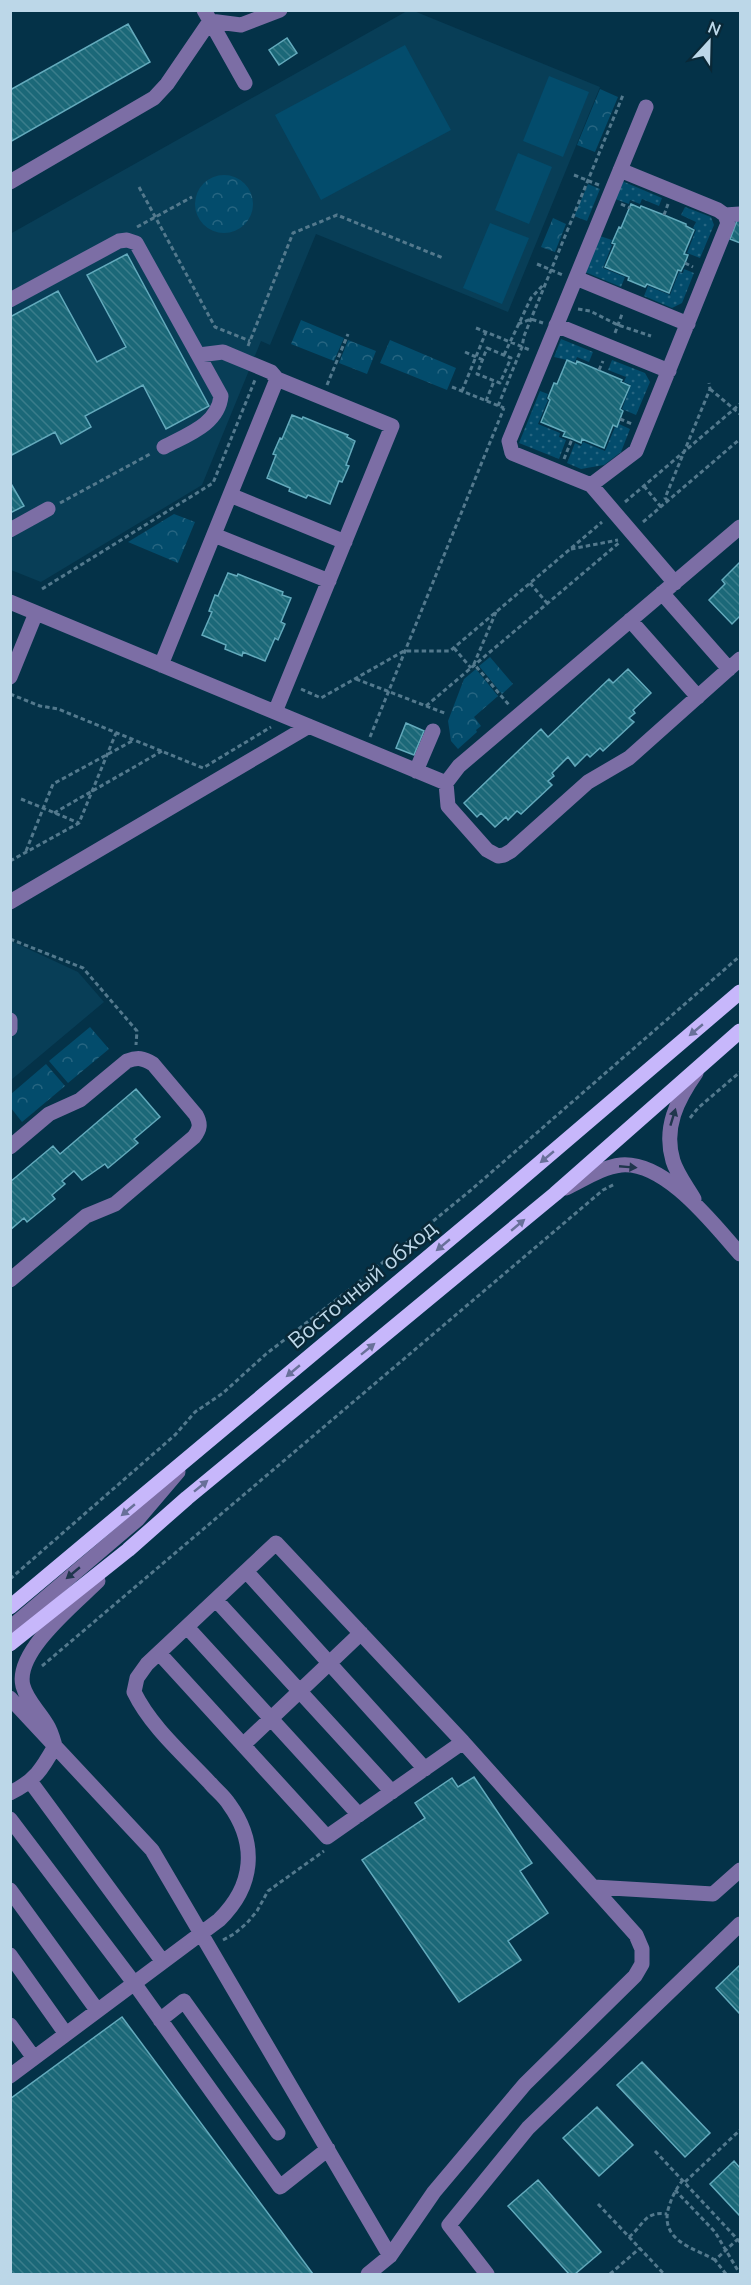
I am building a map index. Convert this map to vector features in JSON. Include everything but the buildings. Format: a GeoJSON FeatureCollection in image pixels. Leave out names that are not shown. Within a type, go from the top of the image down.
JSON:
{"type":"FeatureCollection","features":[{"type":"Feature","properties":{"kind":"main road","name":"Восточный обход"},"geometry":{"type":"LineString","coordinates":[[10,1607],[741,992]]}},
{"type":"Feature","properties":{"kind":"main road"},"geometry":{"type":"LineString","coordinates":[[10,1644],[128,1550],[555,1194],[741,1031]]}},
{"type":"Feature","properties":{"kind":"lane"},"geometry":{"type":"LineString","coordinates":[[207,16],[242,25],[280,10]]}},
{"type":"Feature","properties":{"kind":"lane"},"geometry":{"type":"LineString","coordinates":[[207,16],[245,83]]}},
{"type":"Feature","properties":{"kind":"lane"},"geometry":{"type":"LineString","coordinates":[[10,182],[138,110],[154,98],[167,84],[207,16]]}},
{"type":"Feature","properties":{"kind":"lane"},"geometry":{"type":"LineString","coordinates":[[646,107],[509,441],[512,453],[591,485],[675,583]]}},
{"type":"Feature","properties":{"kind":"lane"},"geometry":{"type":"LineString","coordinates":[[591,485],[636,451],[733,215],[620,170]]}},
{"type":"Feature","properties":{"kind":"lane"},"geometry":{"type":"LineString","coordinates":[[10,300],[119,241],[127,240],[136,243],[142,250],[220,396],[219,405],[210,421],[164,447]]}},
{"type":"Feature","properties":{"kind":"lane"},"geometry":{"type":"LineString","coordinates":[[576,278],[688,324]]}},
{"type":"Feature","properties":{"kind":"lane"},"geometry":{"type":"LineString","coordinates":[[556,327],[669,371]]}},
{"type":"Feature","properties":{"kind":"lane"},"geometry":{"type":"LineString","coordinates":[[199,356],[223,352],[271,372],[277,379],[392,426],[287,684],[282,715]]}},
{"type":"Feature","properties":{"kind":"lane"},"geometry":{"type":"LineString","coordinates":[[161,665],[277,379]]}},
{"type":"Feature","properties":{"kind":"lane"},"geometry":{"type":"LineString","coordinates":[[230,495],[345,542]]}},
{"type":"Feature","properties":{"kind":"lane"},"geometry":{"type":"LineString","coordinates":[[10,530],[48,509]]}},
{"type":"Feature","properties":{"kind":"lane"},"geometry":{"type":"LineString","coordinates":[[662,593],[735,664],[629,758],[588,782],[504,855],[498,856],[487,850],[448,806],[446,783],[459,766],[630,620],[662,593],[675,583],[741,526]]}},
{"type":"Feature","properties":{"kind":"lane"},"geometry":{"type":"LineString","coordinates":[[214,535],[329,581]]}},
{"type":"Feature","properties":{"kind":"lane"},"geometry":{"type":"LineString","coordinates":[[10,602],[446,783]]}},
{"type":"Feature","properties":{"kind":"lane"},"geometry":{"type":"LineString","coordinates":[[10,677],[36,613]]}},
{"type":"Feature","properties":{"kind":"lane"},"geometry":{"type":"LineString","coordinates":[[630,620],[698,697]]}},
{"type":"Feature","properties":{"kind":"lane"},"geometry":{"type":"LineString","coordinates":[[10,902],[309,726]]}},
{"type":"Feature","properties":{"kind":"lane"},"geometry":{"type":"LineString","coordinates":[[416,771],[433,731]]}},
{"type":"Feature","properties":{"kind":"lane"},"geometry":{"type":"LineString","coordinates":[[10,1020],[10,1029]]}},
{"type":"Feature","properties":{"kind":"lane"},"geometry":{"type":"LineString","coordinates":[[10,1147],[49,1114],[80,1100],[127,1061],[136,1057],[153,1064],[200,1122],[199,1130],[194,1137],[115,1204],[86,1216],[10,1280]]}},
{"type":"Feature","properties":{"kind":"lane"},"geometry":{"type":"LineString","coordinates":[[700,1209],[673,1163],[669,1139],[672,1117],[683,1093],[705,1062]]}},
{"type":"Feature","properties":{"kind":"lane"},"geometry":{"type":"LineString","coordinates":[[555,1194],[597,1172],[622,1165],[643,1168],[664,1178],[700,1209],[741,1254]]}},
{"type":"Feature","properties":{"kind":"lane"},"geometry":{"type":"LineString","coordinates":[[10,1628],[138,1519],[189,1458]]}},
{"type":"Feature","properties":{"kind":"lane"},"geometry":{"type":"LineString","coordinates":[[10,2076],[163,1962],[232,1907],[243,1887],[248,1863],[245,1834],[229,1804],[150,1719],[134,1692],[137,1678],[159,1653],[276,1543],[463,1742],[594,1887],[636,1935],[642,1949],[642,1964],[635,1976],[525,2084],[434,2192],[390,2256],[368,2274]]}},
{"type":"Feature","properties":{"kind":"lane"},"geometry":{"type":"LineString","coordinates":[[10,1793],[40,1772],[55,1746],[48,1726],[28,1700],[22,1684],[24,1663],[42,1636],[128,1550]]}},
{"type":"Feature","properties":{"kind":"lane"},"geometry":{"type":"LineString","coordinates":[[246,1571],[425,1769]]}},
{"type":"Feature","properties":{"kind":"lane"},"geometry":{"type":"LineString","coordinates":[[216,1600],[392,1792]]}},
{"type":"Feature","properties":{"kind":"lane"},"geometry":{"type":"LineString","coordinates":[[187,1627],[359,1815]]}},
{"type":"Feature","properties":{"kind":"lane"},"geometry":{"type":"LineString","coordinates":[[243,1745],[361,1634]]}},
{"type":"Feature","properties":{"kind":"lane"},"geometry":{"type":"LineString","coordinates":[[159,1653],[327,1837],[463,1742]]}},
{"type":"Feature","properties":{"kind":"lane"},"geometry":{"type":"LineString","coordinates":[[10,1698],[152,1850],[390,2256]]}},
{"type":"Feature","properties":{"kind":"lane"},"geometry":{"type":"LineString","coordinates":[[10,1709],[26,1715]]}},
{"type":"Feature","properties":{"kind":"lane"},"geometry":{"type":"LineString","coordinates":[[30,1780],[163,1962]]}},
{"type":"Feature","properties":{"kind":"lane"},"geometry":{"type":"LineString","coordinates":[[10,1819],[134,1983],[280,2187],[328,2149]]}},
{"type":"Feature","properties":{"kind":"lane"},"geometry":{"type":"LineString","coordinates":[[594,1887],[713,1894],[741,1870]]}},
{"type":"Feature","properties":{"kind":"lane"},"geometry":{"type":"LineString","coordinates":[[10,1890],[98,2010]]}},
{"type":"Feature","properties":{"kind":"lane"},"geometry":{"type":"LineString","coordinates":[[487,2274],[449,2225],[527,2128],[741,1924]]}},
{"type":"Feature","properties":{"kind":"lane"},"geometry":{"type":"LineString","coordinates":[[10,1955],[66,2034]]}},
{"type":"Feature","properties":{"kind":"lane"},"geometry":{"type":"LineString","coordinates":[[160,2020],[184,2001],[278,2133]]}},
{"type":"Feature","properties":{"kind":"lane"},"geometry":{"type":"LineString","coordinates":[[10,2025],[34,2058]]}},
{"type":"Feature","properties":{"kind":"path"},"geometry":{"type":"LineString","coordinates":[[498,406],[622,95]]}},
{"type":"Feature","properties":{"kind":"path"},"geometry":{"type":"LineString","coordinates":[[574,175],[612,190]]}},
{"type":"Feature","properties":{"kind":"path"},"geometry":{"type":"LineString","coordinates":[[139,187],[215,327],[250,341]]}},
{"type":"Feature","properties":{"kind":"path"},"geometry":{"type":"LineString","coordinates":[[127,240],[134,229],[192,197]]}},
{"type":"Feature","properties":{"kind":"path"},"geometry":{"type":"LineString","coordinates":[[664,215],[667,208]]}},
{"type":"Feature","properties":{"kind":"path"},"geometry":{"type":"LineString","coordinates":[[242,360],[293,233],[337,215],[443,258]]}},
{"type":"Feature","properties":{"kind":"path"},"geometry":{"type":"LineString","coordinates":[[537,264],[576,278]]}},
{"type":"Feature","properties":{"kind":"path"},"geometry":{"type":"LineString","coordinates":[[504,355],[531,298],[547,280]]}},
{"type":"Feature","properties":{"kind":"path"},"geometry":{"type":"LineString","coordinates":[[609,347],[628,299]]}},
{"type":"Feature","properties":{"kind":"path"},"geometry":{"type":"LineString","coordinates":[[564,306],[590,311],[618,325],[651,336]]}},
{"type":"Feature","properties":{"kind":"path"},"geometry":{"type":"LineString","coordinates":[[517,325],[531,319],[556,327]]}},
{"type":"Feature","properties":{"kind":"path"},"geometry":{"type":"LineString","coordinates":[[476,328],[544,356]]}},
{"type":"Feature","properties":{"kind":"path"},"geometry":{"type":"LineString","coordinates":[[462,391],[486,332]]}},
{"type":"Feature","properties":{"kind":"path"},"geometry":{"type":"LineString","coordinates":[[322,398],[348,333]]}},
{"type":"Feature","properties":{"kind":"path"},"geometry":{"type":"LineString","coordinates":[[487,348],[504,355],[511,358],[500,383],[477,374],[487,348]]}},
{"type":"Feature","properties":{"kind":"path"},"geometry":{"type":"LineString","coordinates":[[465,352],[483,360]]}},
{"type":"Feature","properties":{"kind":"path"},"geometry":{"type":"LineString","coordinates":[[599,370],[602,364]]}},
{"type":"Feature","properties":{"kind":"path"},"geometry":{"type":"LineString","coordinates":[[42,589],[213,483],[260,367]]}},
{"type":"Feature","properties":{"kind":"path"},"geometry":{"type":"LineString","coordinates":[[506,369],[512,371]]}},
{"type":"Feature","properties":{"kind":"path"},"geometry":{"type":"LineString","coordinates":[[486,401],[494,381]]}},
{"type":"Feature","properties":{"kind":"path"},"geometry":{"type":"LineString","coordinates":[[668,501],[665,498],[710,389],[709,383]]}},
{"type":"Feature","properties":{"kind":"path"},"geometry":{"type":"LineString","coordinates":[[452,387],[520,415]]}},
{"type":"Feature","properties":{"kind":"path"},"geometry":{"type":"LineString","coordinates":[[710,389],[741,414]]}},
{"type":"Feature","properties":{"kind":"path"},"geometry":{"type":"LineString","coordinates":[[287,684],[321,698],[404,651],[450,651],[741,404]]}},
{"type":"Feature","properties":{"kind":"path"},"geometry":{"type":"LineString","coordinates":[[364,749],[504,408]]}},
{"type":"Feature","properties":{"kind":"path"},"geometry":{"type":"LineString","coordinates":[[631,532],[741,439]]}},
{"type":"Feature","properties":{"kind":"path"},"geometry":{"type":"LineString","coordinates":[[559,472],[572,440]]}},
{"type":"Feature","properties":{"kind":"path"},"geometry":{"type":"LineString","coordinates":[[48,509],[164,447]]}},
{"type":"Feature","properties":{"kind":"path"},"geometry":{"type":"LineString","coordinates":[[644,486],[661,507]]}},
{"type":"Feature","properties":{"kind":"path"},"geometry":{"type":"LineString","coordinates":[[426,706],[623,539],[570,549]]}},
{"type":"Feature","properties":{"kind":"path"},"geometry":{"type":"LineString","coordinates":[[530,583],[547,603]]}},
{"type":"Feature","properties":{"kind":"path"},"geometry":{"type":"LineString","coordinates":[[473,666],[496,612]]}},
{"type":"Feature","properties":{"kind":"path"},"geometry":{"type":"LineString","coordinates":[[454,648],[518,716]]}},
{"type":"Feature","properties":{"kind":"path"},"geometry":{"type":"LineString","coordinates":[[356,679],[447,714]]}},
{"type":"Feature","properties":{"kind":"path"},"geometry":{"type":"LineString","coordinates":[[10,694],[40,706],[58,709],[203,768],[282,715]]}},
{"type":"Feature","properties":{"kind":"path"},"geometry":{"type":"LineString","coordinates":[[111,731],[114,724]]}},
{"type":"Feature","properties":{"kind":"path"},"geometry":{"type":"LineString","coordinates":[[10,861],[79,823],[116,733]]}},
{"type":"Feature","properties":{"kind":"path"},"geometry":{"type":"LineString","coordinates":[[26,853],[53,784],[134,740]]}},
{"type":"Feature","properties":{"kind":"path"},"geometry":{"type":"LineString","coordinates":[[153,748],[156,741]]}},
{"type":"Feature","properties":{"kind":"path"},"geometry":{"type":"LineString","coordinates":[[54,813],[162,752]]}},
{"type":"Feature","properties":{"kind":"path"},"geometry":{"type":"LineString","coordinates":[[21,799],[79,823]]}},
{"type":"Feature","properties":{"kind":"path"},"geometry":{"type":"LineString","coordinates":[[10,939],[83,968],[137,1031],[136,1057]]}},
{"type":"Feature","properties":{"kind":"path"},"geometry":{"type":"LineString","coordinates":[[10,1579],[175,1435],[195,1412],[223,1393],[266,1354],[354,1286],[471,1190],[741,956]]}},
{"type":"Feature","properties":{"kind":"path"},"geometry":{"type":"LineString","coordinates":[[688,1120],[698,1108],[741,1072]]}},
{"type":"Feature","properties":{"kind":"path"},"geometry":{"type":"LineString","coordinates":[[38,1670],[603,1190],[622,1180]]}},
{"type":"Feature","properties":{"kind":"path"},"geometry":{"type":"LineString","coordinates":[[219,1942],[234,1934],[247,1923],[268,1891]]}},
{"type":"Feature","properties":{"kind":"path"},"geometry":{"type":"LineString","coordinates":[[726,2274],[715,2260],[674,2239],[666,2221],[675,2190],[741,2130]]}},
{"type":"Feature","properties":{"kind":"path"},"geometry":{"type":"LineString","coordinates":[[655,2151],[739,2241],[715,2260]]}},
{"type":"Feature","properties":{"kind":"path"},"geometry":{"type":"LineString","coordinates":[[675,2190],[709,2226],[741,2274]]}},
{"type":"Feature","properties":{"kind":"path"},"geometry":{"type":"LineString","coordinates":[[598,2204],[664,2274]]}},
{"type":"Feature","properties":{"kind":"path"},"geometry":{"type":"LineString","coordinates":[[629,2237],[648,2216],[657,2213],[667,2214]]}},
{"type":"Feature","properties":{"kind":"path"},"geometry":{"type":"LineString","coordinates":[[610,2274],[640,2248]]}},
{"type":"Feature","properties":{"kind":"shaded area"},"geometry":{"type":"Polygon","coordinates":[[[407,11],[414,11],[600,87],[508,312],[316,234],[270,345],[261,341],[202,485],[41,582],[11,570],[10,234],[407,11]]]}},
{"type":"Feature","properties":{"kind":"shaded area"},"geometry":{"type":"Polygon","coordinates":[[[11,941],[78,972],[104,1002],[11,1080],[11,941]]]}},
{"type":"Feature","properties":{"kind":"green space"},"geometry":{"type":"Polygon","coordinates":[[[405,45],[451,130],[321,200],[275,115],[405,45]]]}},
{"type":"Feature","properties":{"kind":"green space"},"geometry":{"type":"Polygon","coordinates":[[[549,76],[589,92],[563,157],[523,141],[549,76]]]}},
{"type":"Feature","properties":{"kind":"green space"},"geometry":{"type":"Polygon","coordinates":[[[600,89],[618,97],[595,152],[577,145],[600,89]]]}},
{"type":"Feature","properties":{"kind":"green space"},"geometry":{"type":"Polygon","coordinates":[[[518,153],[552,167],[529,224],[495,210],[518,153]]]}},
{"type":"Feature","properties":{"kind":"green space"},"geometry":{"type":"Polygon","coordinates":[[[218,175],[230,175],[245,183],[253,198],[253,210],[245,225],[230,233],[218,233],[203,225],[195,210],[195,198],[203,183],[218,175]]]}},
{"type":"Feature","properties":{"kind":"green space"},"geometry":{"type":"Polygon","coordinates":[[[622,181],[662,198],[659,206],[642,199],[640,204],[630,200],[629,204],[615,199],[622,181]]]}},
{"type":"Feature","properties":{"kind":"green space"},"geometry":{"type":"Polygon","coordinates":[[[588,184],[600,189],[587,221],[574,216],[588,184]]]}},
{"type":"Feature","properties":{"kind":"green space"},"geometry":{"type":"Polygon","coordinates":[[[685,207],[711,217],[714,225],[700,258],[687,253],[696,230],[693,228],[696,222],[681,215],[685,207]]]}},
{"type":"Feature","properties":{"kind":"green space"},"geometry":{"type":"Polygon","coordinates":[[[553,218],[566,224],[555,252],[541,247],[553,218]]]}},
{"type":"Feature","properties":{"kind":"green space"},"geometry":{"type":"Polygon","coordinates":[[[490,223],[529,238],[502,304],[463,288],[490,223]]]}},
{"type":"Feature","properties":{"kind":"green space"},"geometry":{"type":"Polygon","coordinates":[[[600,236],[612,240],[603,268],[625,277],[621,287],[585,272],[600,236]]]}},
{"type":"Feature","properties":{"kind":"green space"},"geometry":{"type":"Polygon","coordinates":[[[684,269],[694,273],[682,303],[672,308],[644,296],[648,286],[670,295],[679,272],[683,273],[684,269]]]}},
{"type":"Feature","properties":{"kind":"green space"},"geometry":{"type":"Polygon","coordinates":[[[301,320],[344,338],[334,361],[291,344],[301,320]]]}},
{"type":"Feature","properties":{"kind":"green space"},"geometry":{"type":"Polygon","coordinates":[[[561,339],[593,352],[589,362],[577,357],[575,362],[554,357],[561,339]]]}},
{"type":"Feature","properties":{"kind":"green space"},"geometry":{"type":"Polygon","coordinates":[[[348,340],[376,351],[367,374],[339,363],[348,340]]]}},
{"type":"Feature","properties":{"kind":"green space"},"geometry":{"type":"Polygon","coordinates":[[[390,340],[456,368],[447,390],[380,363],[390,340]]]}},
{"type":"Feature","properties":{"kind":"green space"},"geometry":{"type":"Polygon","coordinates":[[[612,360],[645,373],[650,382],[636,415],[622,409],[631,385],[624,382],[626,377],[608,370],[612,360]]]}},
{"type":"Feature","properties":{"kind":"green space"},"geometry":{"type":"Polygon","coordinates":[[[540,391],[548,394],[546,399],[548,400],[538,424],[560,433],[559,437],[566,440],[559,459],[519,443],[540,391]]]}},
{"type":"Feature","properties":{"kind":"green space"},"geometry":{"type":"Polygon","coordinates":[[[619,424],[630,429],[621,452],[604,465],[581,469],[567,463],[575,443],[581,446],[583,442],[605,451],[615,427],[617,428],[619,424]]]}},
{"type":"Feature","properties":{"kind":"green space"},"geometry":{"type":"Polygon","coordinates":[[[174,514],[195,522],[178,563],[128,542],[174,514]]]}},
{"type":"Feature","properties":{"kind":"green space"},"geometry":{"type":"Polygon","coordinates":[[[490,657],[513,684],[502,694],[479,666],[490,657]]]}},
{"type":"Feature","properties":{"kind":"green space"},"geometry":{"type":"Polygon","coordinates":[[[476,669],[498,696],[474,717],[481,726],[458,749],[451,741],[448,721],[464,679],[476,669]]]}},
{"type":"Feature","properties":{"kind":"green space"},"geometry":{"type":"Polygon","coordinates":[[[90,1027],[109,1049],[68,1083],[49,1061],[90,1027]]]}},
{"type":"Feature","properties":{"kind":"green space"},"geometry":{"type":"Polygon","coordinates":[[[46,1064],[65,1086],[22,1122],[11,1108],[11,1094],[46,1064]]]}}]}
